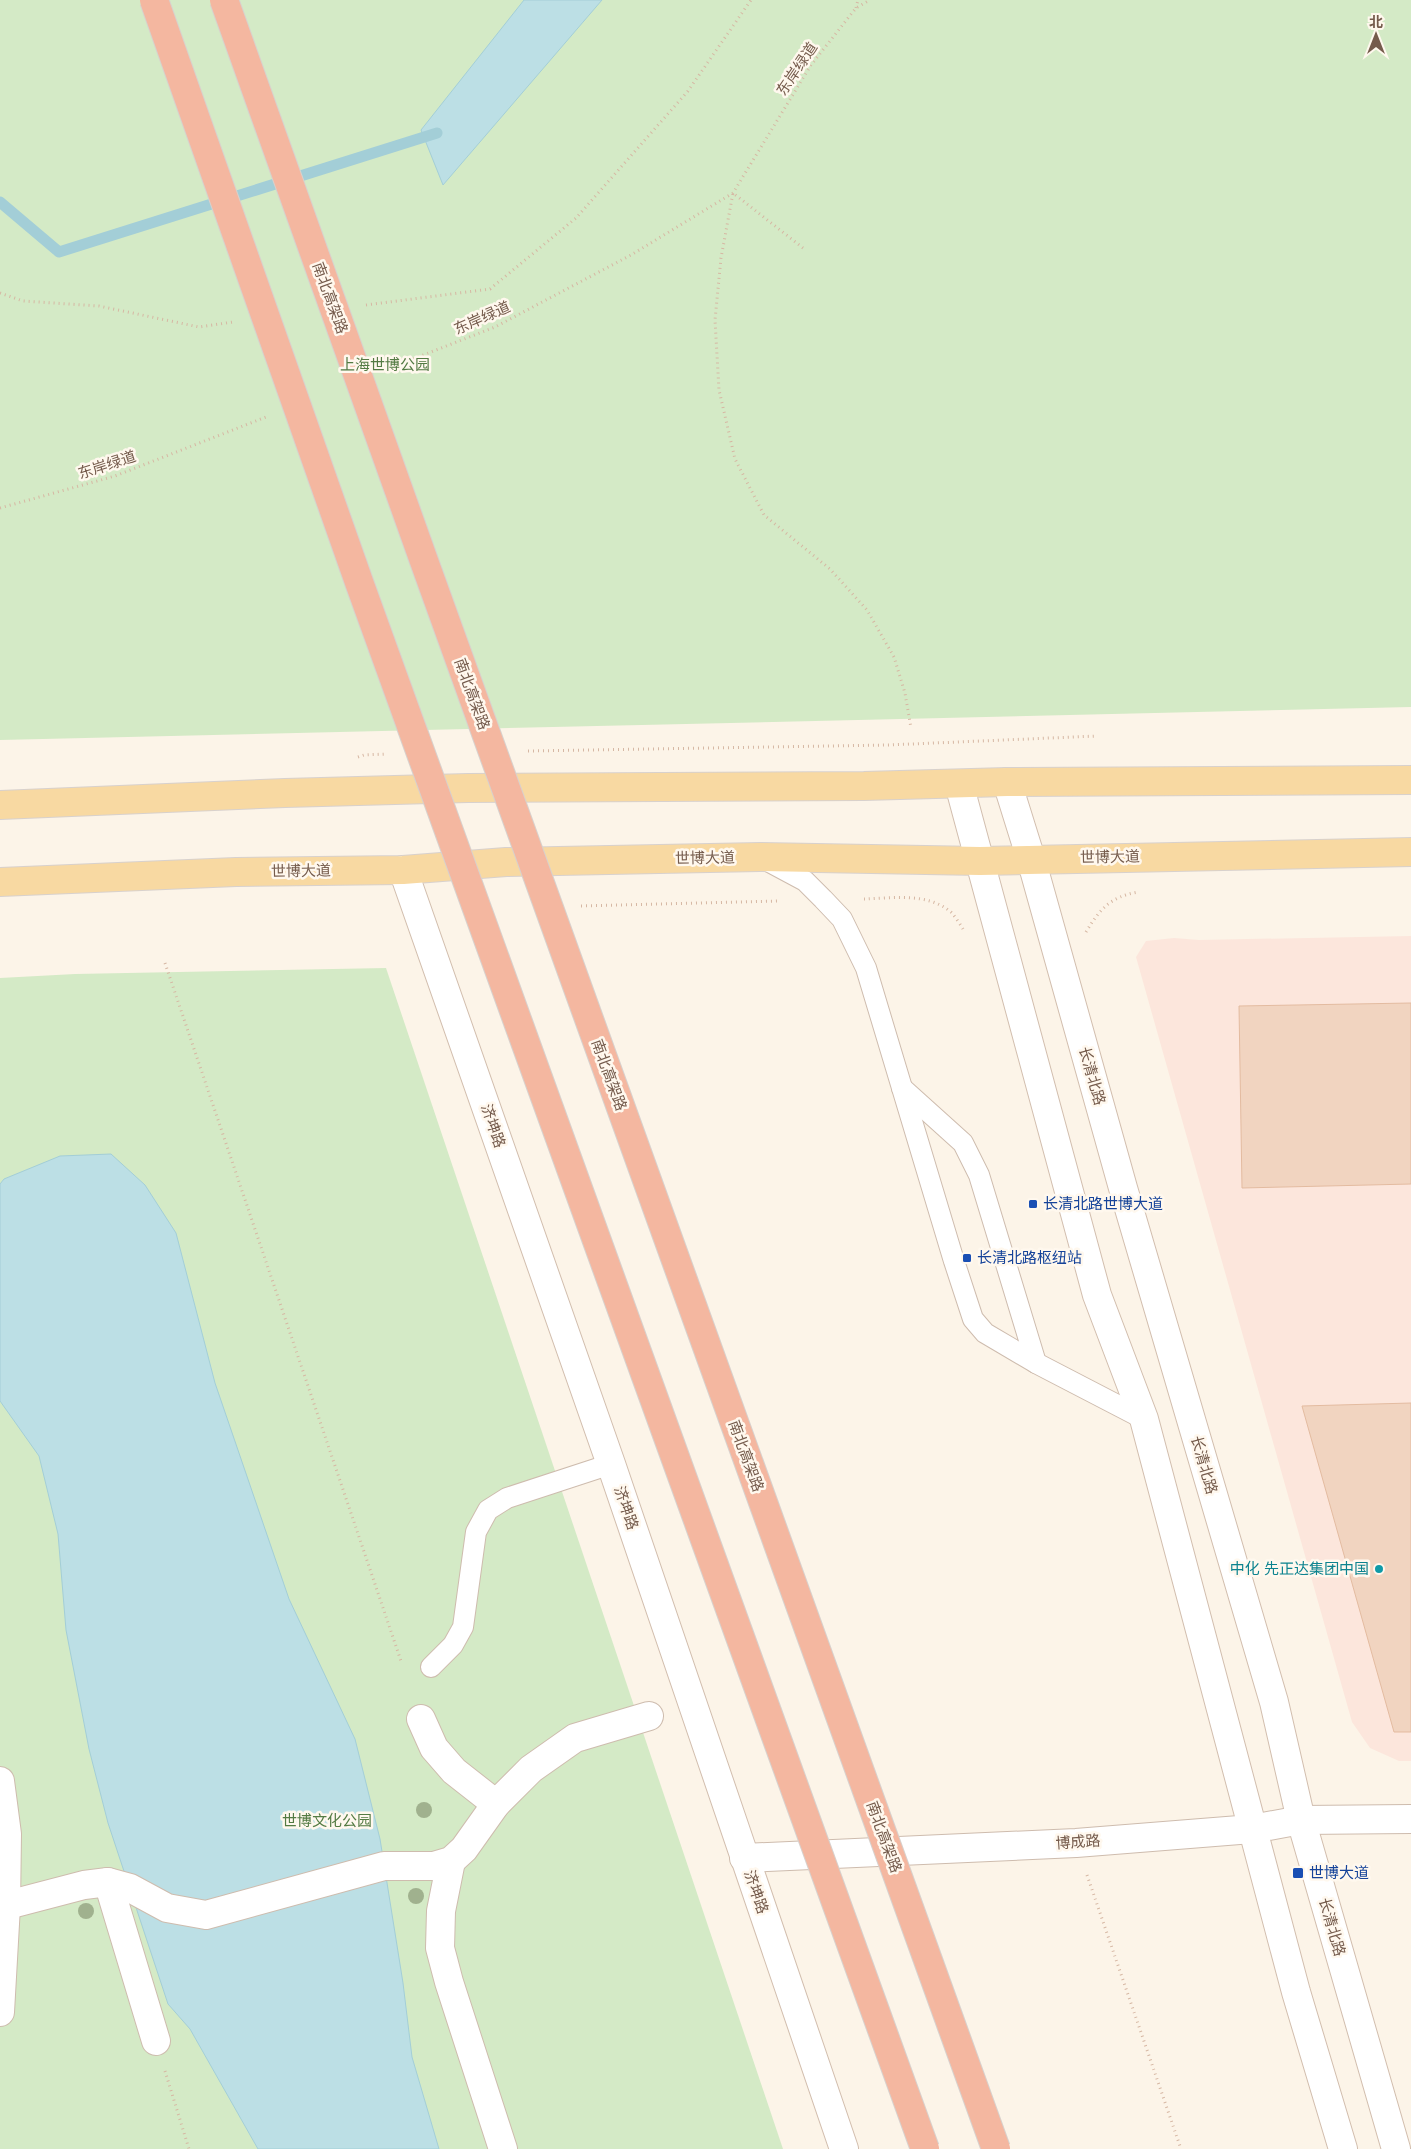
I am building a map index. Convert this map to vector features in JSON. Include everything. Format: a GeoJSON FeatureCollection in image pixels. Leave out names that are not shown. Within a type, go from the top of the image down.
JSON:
{"type":"FeatureCollection","features":[{"type":"Feature","properties":{"kind":"highway"},"geometry":{"type":"LineString","coordinates":[[154,0],[358,582],[925,2149]]}},
{"type":"Feature","properties":{"kind":"highway","name":"南北高架路"},"geometry":{"type":"LineString","coordinates":[[224,0],[996,2149]]}},
{"type":"Feature","properties":{"kind":"main road"},"geometry":{"type":"LineString","coordinates":[[0,805],[285,793],[468,788],[1411,780]]}},
{"type":"Feature","properties":{"kind":"main road","name":"世博大道"},"geometry":{"type":"LineString","coordinates":[[0,882],[236,872],[403,870],[506,862],[760,857],[980,861],[1411,852]]}},
{"type":"Feature","properties":{"kind":"street","name":"长清北路"},"geometry":{"type":"LineString","coordinates":[[1007,782],[1032,859],[1123,1188],[1274,1702],[1301,1820],[1396,2149]]}},
{"type":"Feature","properties":{"kind":"street"},"geometry":{"type":"LineString","coordinates":[[959,784],[1097,1294],[1144,1419],[1296,1992],[1343,2149]]}},
{"type":"Feature","properties":{"kind":"street","name":"济坤路"},"geometry":{"type":"LineString","coordinates":[[403,870],[612,1464],[844,2149]]}},
{"type":"Feature","properties":{"kind":"street"},"geometry":{"type":"LineString","coordinates":[[3,1907],[84,1885],[108,1882],[130,1888],[167,1908],[206,1915],[384,1866],[434,1866],[451,1861],[464,1849],[496,1804],[531,1769],[575,1738],[648,1716]]}},
{"type":"Feature","properties":{"kind":"street"},"geometry":{"type":"LineString","coordinates":[[421,1719],[434,1748],[454,1771],[496,1804]]}},
{"type":"Feature","properties":{"kind":"street"},"geometry":{"type":"LineString","coordinates":[[0,1781],[7,1834],[0,2012]]}},
{"type":"Feature","properties":{"kind":"street","name":"博成路"},"geometry":{"type":"LineString","coordinates":[[744,1858],[1076,1843],[1252,1829],[1301,1820],[1411,1819]]}},
{"type":"Feature","properties":{"kind":"street"},"geometry":{"type":"LineString","coordinates":[[451,1861],[441,1911],[440,1948],[449,1982],[503,2149]]}},
{"type":"Feature","properties":{"kind":"street"},"geometry":{"type":"LineString","coordinates":[[108,1882],[156,2041]]}},
{"type":"Feature","properties":{"kind":"lane"},"geometry":{"type":"LineString","coordinates":[[760,857],[806,881],[842,919],[866,968],[954,1262],[973,1319],[985,1333],[1036,1363],[1144,1419]]}},
{"type":"Feature","properties":{"kind":"lane"},"geometry":{"type":"LineString","coordinates":[[902,1088],[963,1143],[979,1175],[1036,1363]]}},
{"type":"Feature","properties":{"kind":"lane"},"geometry":{"type":"LineString","coordinates":[[431,1667],[452,1645],[463,1626],[476,1532],[488,1510],[507,1498],[612,1464]]}},
{"type":"Feature","properties":{"kind":"path"},"geometry":{"type":"LineString","coordinates":[[364,306],[490,289],[576,218],[688,91],[752,0]]}},
{"type":"Feature","properties":{"kind":"path"},"geometry":{"type":"LineString","coordinates":[[856,8],[858,0]]}},
{"type":"Feature","properties":{"kind":"path","name":"东岸绿道"},"geometry":{"type":"LineString","coordinates":[[384,371],[495,328],[631,255],[733,193],[811,65],[856,8],[870,0]]}},
{"type":"Feature","properties":{"kind":"path"},"geometry":{"type":"LineString","coordinates":[[803,248],[733,193],[721,258],[715,320],[719,390],[735,459],[764,515],[830,569],[867,610],[894,657],[905,693],[911,728]]}},
{"type":"Feature","properties":{"kind":"path"},"geometry":{"type":"LineString","coordinates":[[0,293],[23,302],[98,306],[199,327],[238,322]]}},
{"type":"Feature","properties":{"kind":"path","name":"东岸绿道"},"geometry":{"type":"LineString","coordinates":[[0,508],[115,476],[273,415]]}},
{"type":"Feature","properties":{"kind":"path"},"geometry":{"type":"LineString","coordinates":[[523,752],[888,744],[1097,736]]}},
{"type":"Feature","properties":{"kind":"path"},"geometry":{"type":"LineString","coordinates":[[888,744],[891,785]]}},
{"type":"Feature","properties":{"kind":"path"},"geometry":{"type":"LineString","coordinates":[[364,755],[394,754]]}},
{"type":"Feature","properties":{"kind":"path"},"geometry":{"type":"LineString","coordinates":[[894,860],[896,898]]}},
{"type":"Feature","properties":{"kind":"path"},"geometry":{"type":"LineString","coordinates":[[1062,971],[1104,906],[1119,897],[1141,892]]}},
{"type":"Feature","properties":{"kind":"path"},"geometry":{"type":"LineString","coordinates":[[580,906],[896,898],[932,902],[951,913],[965,931]]}},
{"type":"Feature","properties":{"kind":"path"},"geometry":{"type":"LineString","coordinates":[[164,963],[405,1672]]}},
{"type":"Feature","properties":{"kind":"path"},"geometry":{"type":"LineString","coordinates":[[1076,1843],[1181,2149]]}},
{"type":"Feature","properties":{"kind":"path"},"geometry":{"type":"LineString","coordinates":[[156,2041],[189,2149]]}},
{"type":"Feature","properties":{"kind":"shaded area"},"geometry":{"type":"Polygon","coordinates":[[[1411,936],[1411,1761],[1399,1761],[1370,1748],[1352,1722],[1136,957],[1146,941],[1174,938],[1199,940],[1411,936]]]}},
{"type":"Feature","properties":{"kind":"green space","name":"上海世博公园"},"geometry":{"type":"Polygon","coordinates":[[[0,0],[1411,0],[1411,707],[0,740],[0,0]]]}},
{"type":"Feature","properties":{"kind":"green space","name":"世博文化公园"},"geometry":{"type":"Polygon","coordinates":[[[386,968],[783,2149],[0,2149],[0,978],[75,974],[386,968]]]}},
{"type":"Feature","properties":{"kind":"water"},"geometry":{"type":"Polygon","coordinates":[[[524,0],[602,0],[443,185],[421,130],[524,0]]]}},
{"type":"Feature","properties":{"kind":"water"},"geometry":{"type":"Polygon","coordinates":[[[111,1154],[145,1185],[176,1233],[215,1383],[289,1599],[355,1739],[380,1839],[403,1983],[412,2057],[439,2149],[258,2149],[190,2029],[168,2004],[108,1823],[89,1749],[66,1630],[58,1534],[39,1456],[0,1401],[0,1184],[4,1179],[60,1156],[111,1154]]]}},
{"type":"Feature","properties":{"kind":"building"},"geometry":{"type":"Polygon","coordinates":[[[1411,1003],[1411,1184],[1242,1188],[1239,1006],[1411,1003]]]}},
{"type":"Feature","properties":{"kind":"building","name":"中化 先正达集团中国"},"geometry":{"type":"Polygon","coordinates":[[[1411,1403],[1411,1732],[1394,1732],[1302,1406],[1411,1403]]]}},
{"type":"Feature","properties":{"kind":"waterway"},"geometry":{"type":"LineString","coordinates":[[0,202],[59,252],[437,133]]}},
{"type":"Feature","properties":{"kind":"place","name":"长清北路世博大道"},"geometry":{"type":"Point","coordinates":[1033,1204]}},
{"type":"Feature","properties":{"kind":"place","name":"长清北路枢纽站"},"geometry":{"type":"Point","coordinates":[967,1258]}},
{"type":"Feature","properties":{"kind":"place","name":"中化 先正达集团中国"},"geometry":{"type":"Point","coordinates":[1379,1569]}},
{"type":"Feature","properties":{"kind":"place","name":"世博大道"},"geometry":{"type":"Point","coordinates":[1298,1873]}}]}
